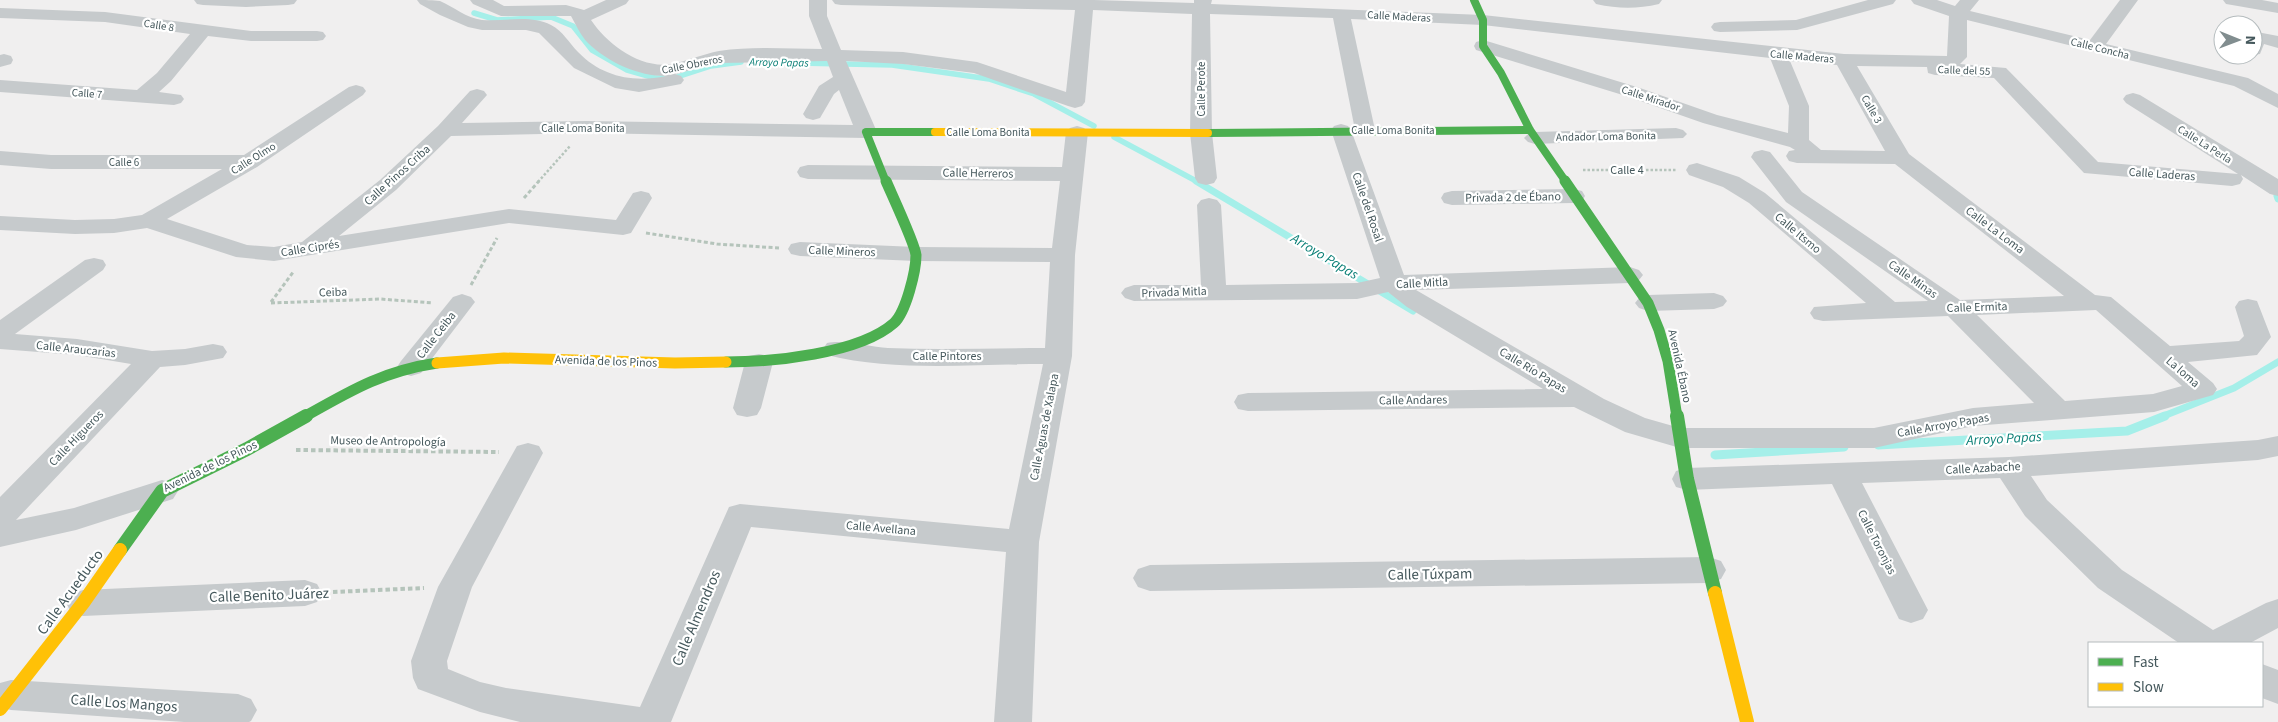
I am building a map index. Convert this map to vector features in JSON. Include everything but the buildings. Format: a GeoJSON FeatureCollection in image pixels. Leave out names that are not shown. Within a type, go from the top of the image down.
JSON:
{"type":"FeatureCollection","features":[{"type":"Feature","properties":{"kind":"street"},"geometry":{"type":"LineString","coordinates":[[203,0],[246,2],[288,0]]}},
{"type":"Feature","properties":{"kind":"street","name":"Calle Obreros"},"geometry":{"type":"LineString","coordinates":[[426,0],[466,22],[483,25],[540,27],[552,33],[572,58],[590,69],[628,85],[642,85],[737,70],[837,66],[903,58],[977,68],[1075,102],[1084,2]]}},
{"type":"Feature","properties":{"kind":"street"},"geometry":{"type":"LineString","coordinates":[[479,0],[501,10],[566,10],[577,12],[582,18],[620,0]]}},
{"type":"Feature","properties":{"kind":"street"},"geometry":{"type":"LineString","coordinates":[[818,0],[818,16],[837,66],[916,254]]}},
{"type":"Feature","properties":{"kind":"street","name":"Calle Maderas"},"geometry":{"type":"LineString","coordinates":[[841,0],[1202,4],[1483,20],[1778,54],[1850,60],[1947,62],[1958,57],[1964,6]]}},
{"type":"Feature","properties":{"kind":"street"},"geometry":{"type":"LineString","coordinates":[[1474,0],[1483,20],[1483,46]]}},
{"type":"Feature","properties":{"kind":"street"},"geometry":{"type":"LineString","coordinates":[[1602,0],[1637,4],[1654,0]]}},
{"type":"Feature","properties":{"kind":"street"},"geometry":{"type":"LineString","coordinates":[[1720,27],[1797,25],[1888,0]]}},
{"type":"Feature","properties":{"kind":"street","name":"Calle Concha"},"geometry":{"type":"LineString","coordinates":[[1899,0],[1964,6],[2096,46],[2241,82],[2278,102]]}},
{"type":"Feature","properties":{"kind":"street"},"geometry":{"type":"LineString","coordinates":[[2096,46],[2129,0]]}},
{"type":"Feature","properties":{"kind":"street"},"geometry":{"type":"LineString","coordinates":[[2232,0],[2278,8]]}},
{"type":"Feature","properties":{"kind":"street"},"geometry":{"type":"LineString","coordinates":[[2272,0],[2278,2]]}},
{"type":"Feature","properties":{"kind":"street","name":"Calle Perote"},"geometry":{"type":"LineString","coordinates":[[1202,4],[1201,133],[1206,178]]}},
{"type":"Feature","properties":{"kind":"street","name":"Calle 8"},"geometry":{"type":"LineString","coordinates":[[0,13],[105,17],[251,36],[318,36]]}},
{"type":"Feature","properties":{"kind":"street"},"geometry":{"type":"LineString","coordinates":[[1341,13],[1365,130]]}},
{"type":"Feature","properties":{"kind":"street","name":"Calle Obreros"},"geometry":{"type":"LineString","coordinates":[[582,18],[594,38],[617,56],[649,70],[670,70],[719,57],[744,55],[837,66]]}},
{"type":"Feature","properties":{"kind":"street"},"geometry":{"type":"LineString","coordinates":[[141,97],[164,78],[202,31]]}},
{"type":"Feature","properties":{"kind":"street"},"geometry":{"type":"LineString","coordinates":[[2263,38],[2278,42]]}},
{"type":"Feature","properties":{"kind":"street","name":"Avenida Ébano"},"geometry":{"type":"LineString","coordinates":[[1483,46],[1501,73],[1533,134],[1648,303],[1659,330],[1668,361],[1687,479],[1747,722]]}},
{"type":"Feature","properties":{"kind":"street","name":"Calle Mirador"},"geometry":{"type":"LineString","coordinates":[[1483,46],[1633,92],[1710,119],[1798,142],[1815,156]]}},
{"type":"Feature","properties":{"kind":"street"},"geometry":{"type":"LineString","coordinates":[[1778,54],[1799,106],[1798,142]]}},
{"type":"Feature","properties":{"kind":"street","name":"Calle 3"},"geometry":{"type":"LineString","coordinates":[[1850,60],[1900,158]]}},
{"type":"Feature","properties":{"kind":"street","name":"Calle del 55"},"geometry":{"type":"LineString","coordinates":[[1850,60],[1893,67],[1999,72],[2092,168]]}},
{"type":"Feature","properties":{"kind":"street"},"geometry":{"type":"LineString","coordinates":[[2241,82],[2247,65]]}},
{"type":"Feature","properties":{"kind":"street"},"geometry":{"type":"LineString","coordinates":[[813,114],[837,66]]}},
{"type":"Feature","properties":{"kind":"street","name":"Calle 7"},"geometry":{"type":"LineString","coordinates":[[0,86],[174,99]]}},
{"type":"Feature","properties":{"kind":"street","name":"Calle Olmo"},"geometry":{"type":"LineString","coordinates":[[148,221],[249,162],[356,90]]}},
{"type":"Feature","properties":{"kind":"street","name":"Calle Pinos Criba"},"geometry":{"type":"LineString","coordinates":[[310,248],[388,186],[445,130],[477,95]]}},
{"type":"Feature","properties":{"kind":"street","name":"Calle La Perla"},"geometry":{"type":"LineString","coordinates":[[2133,99],[2278,189]]}},
{"type":"Feature","properties":{"kind":"street","name":"Calle Loma Bonita"},"geometry":{"type":"LineString","coordinates":[[445,130],[586,127],[866,132],[1201,133],[1365,130],[1533,134]]}},
{"type":"Feature","properties":{"kind":"street","name":"Calle del Rosal"},"geometry":{"type":"LineString","coordinates":[[1341,130],[1382,287]]}},
{"type":"Feature","properties":{"kind":"street","name":"Calle Aguas de Xalapa"},"geometry":{"type":"LineString","coordinates":[[1013,722],[1022,542],[1058,356],[1063,255],[1077,132]]}},
{"type":"Feature","properties":{"kind":"street","name":"Andador Loma Bonita"},"geometry":{"type":"LineString","coordinates":[[1533,134],[1676,134]]}},
{"type":"Feature","properties":{"kind":"street"},"geometry":{"type":"LineString","coordinates":[[1815,156],[1900,158]]}},
{"type":"Feature","properties":{"kind":"street","name":"Calle Minas"},"geometry":{"type":"LineString","coordinates":[[1815,156],[1762,157],[1794,197],[1955,308],[2058,410]]}},
{"type":"Feature","properties":{"kind":"street","name":"Calle 6"},"geometry":{"type":"LineString","coordinates":[[0,158],[51,162],[249,162]]}},
{"type":"Feature","properties":{"kind":"street","name":"Calle La Loma"},"geometry":{"type":"LineString","coordinates":[[1900,158],[2163,355]]}},
{"type":"Feature","properties":{"kind":"street","name":"Calle Laderas"},"geometry":{"type":"LineString","coordinates":[[2092,168],[2232,179]]}},
{"type":"Feature","properties":{"kind":"street","name":"Calle Itsmo"},"geometry":{"type":"LineString","coordinates":[[1697,170],[1732,182],[1757,198],[1890,311]]}},
{"type":"Feature","properties":{"kind":"street","name":"Calle Herreros"},"geometry":{"type":"LineString","coordinates":[[808,172],[1073,174]]}},
{"type":"Feature","properties":{"kind":"street","name":"Privada 2 de Ébano"},"geometry":{"type":"LineString","coordinates":[[1452,198],[1574,196]]}},
{"type":"Feature","properties":{"kind":"street"},"geometry":{"type":"LineString","coordinates":[[624,228],[641,198]]}},
{"type":"Feature","properties":{"kind":"street"},"geometry":{"type":"LineString","coordinates":[[1209,205],[1214,291]]}},
{"type":"Feature","properties":{"kind":"street","name":"Calle Ciprés"},"geometry":{"type":"LineString","coordinates":[[0,223],[75,227],[114,226],[148,221],[245,252],[274,254],[509,216],[624,228]]}},
{"type":"Feature","properties":{"kind":"street","name":"Calle Mineros"},"geometry":{"type":"LineString","coordinates":[[800,249],[916,254],[1063,255]]}},
{"type":"Feature","properties":{"kind":"street","name":"Avenida de los Pinos"},"geometry":{"type":"LineString","coordinates":[[0,535],[76,519],[162,491],[248,449],[365,383],[411,367],[458,360],[504,358],[759,362],[837,349],[870,338],[895,322],[906,304],[916,254]]}},
{"type":"Feature","properties":{"kind":"street"},"geometry":{"type":"LineString","coordinates":[[0,332],[94,265]]}},
{"type":"Feature","properties":{"kind":"street","name":"Calle Mitla"},"geometry":{"type":"LineString","coordinates":[[1214,291],[1382,287],[1630,275]]}},
{"type":"Feature","properties":{"kind":"street","name":"Calle Río Papas"},"geometry":{"type":"LineString","coordinates":[[1382,287],[1416,301],[1579,398],[1636,427],[1680,438]]}},
{"type":"Feature","properties":{"kind":"street","name":"Privada Mitla"},"geometry":{"type":"LineString","coordinates":[[1134,293],[1214,291]]}},
{"type":"Feature","properties":{"kind":"street"},"geometry":{"type":"LineString","coordinates":[[1648,303],[1714,301]]}},
{"type":"Feature","properties":{"kind":"street","name":"Calle Ceiba"},"geometry":{"type":"LineString","coordinates":[[411,367],[462,302]]}},
{"type":"Feature","properties":{"kind":"street","name":"Calle Ermita"},"geometry":{"type":"LineString","coordinates":[[1823,313],[2096,303]]}},
{"type":"Feature","properties":{"kind":"street"},"geometry":{"type":"LineString","coordinates":[[2163,355],[2247,349],[2258,337],[2248,307]]}},
{"type":"Feature","properties":{"kind":"street","name":"Calle Araucarias"},"geometry":{"type":"LineString","coordinates":[[0,341],[77,346],[152,358],[185,357],[213,352]]}},
{"type":"Feature","properties":{"kind":"street","name":"Calle Pintores"},"geometry":{"type":"LineString","coordinates":[[837,349],[861,354],[889,356],[1058,356]]}},
{"type":"Feature","properties":{"kind":"street","name":"La loma"},"geometry":{"type":"LineString","coordinates":[[2163,355],[2203,389]]}},
{"type":"Feature","properties":{"kind":"street","name":"Calle Higueros"},"geometry":{"type":"LineString","coordinates":[[0,517],[152,358]]}},
{"type":"Feature","properties":{"kind":"street"},"geometry":{"type":"LineString","coordinates":[[747,408],[759,362]]}},
{"type":"Feature","properties":{"kind":"street","name":"Calle Arroyo Papas"},"geometry":{"type":"LineString","coordinates":[[1680,438],[1874,438],[1973,417],[2154,402],[2203,389]]}},
{"type":"Feature","properties":{"kind":"street","name":"Calle Andares"},"geometry":{"type":"LineString","coordinates":[[1248,402],[1579,398]]}},
{"type":"Feature","properties":{"kind":"street","name":"Calle Azabache"},"geometry":{"type":"LineString","coordinates":[[1687,479],[2009,467],[2258,450],[2278,446]]}},
{"type":"Feature","properties":{"kind":"street"},"geometry":{"type":"LineString","coordinates":[[528,453],[455,587],[429,661],[431,678],[518,715],[637,722]]}},
{"type":"Feature","properties":{"kind":"street"},"geometry":{"type":"LineString","coordinates":[[2009,467],[2036,508],[2110,579],[2204,642]]}},
{"type":"Feature","properties":{"kind":"street","name":"Calle Toronjas"},"geometry":{"type":"LineString","coordinates":[[1842,474],[1912,610]]}},
{"type":"Feature","properties":{"kind":"street","name":"Calle Acueducto"},"geometry":{"type":"LineString","coordinates":[[6,702],[83,603],[162,491]]}},
{"type":"Feature","properties":{"kind":"street","name":"Calle Avellana"},"geometry":{"type":"LineString","coordinates":[[740,515],[1022,542]]}},
{"type":"Feature","properties":{"kind":"street","name":"Calle Almendros"},"geometry":{"type":"LineString","coordinates":[[652,722],[740,515]]}},
{"type":"Feature","properties":{"kind":"street","name":"Calle Túxpam"},"geometry":{"type":"LineString","coordinates":[[1150,578],[1709,570]]}},
{"type":"Feature","properties":{"kind":"street","name":"Calle Benito Juárez"},"geometry":{"type":"LineString","coordinates":[[83,603],[305,593]]}},
{"type":"Feature","properties":{"kind":"street"},"geometry":{"type":"LineString","coordinates":[[2221,642],[2278,612]]}},
{"type":"Feature","properties":{"kind":"street"},"geometry":{"type":"LineString","coordinates":[[2263,680],[2278,689]]}},
{"type":"Feature","properties":{"kind":"street","name":"Calle Los Mangos"},"geometry":{"type":"LineString","coordinates":[[6,702],[238,710]]}},
{"type":"Feature","properties":{"kind":"path","name":"Calle 4"},"geometry":{"type":"LineString","coordinates":[[1557,170],[1697,170]]}},
{"type":"Feature","properties":{"kind":"path","name":"Calle Mineros"},"geometry":{"type":"LineString","coordinates":[[624,228],[660,236],[717,244],[800,249]]}},
{"type":"Feature","properties":{"kind":"path","name":"Ceiba"},"geometry":{"type":"LineString","coordinates":[[310,248],[271,303],[380,299],[419,303],[462,302]]}},
{"type":"Feature","properties":{"kind":"path","name":"Museo de Antropología"},"geometry":{"type":"LineString","coordinates":[[248,449],[528,453]]}},
{"type":"Feature","properties":{"kind":"path","name":"Calle Benito Juárez"},"geometry":{"type":"LineString","coordinates":[[305,593],[455,587]]}},
{"type":"Feature","properties":{"kind":"waterway","name":"Arroyo Papas"},"geometry":{"type":"LineString","coordinates":[[474,13],[497,20],[551,17],[573,26],[592,50],[627,70],[655,78],[674,78],[711,66],[741,62]]}},
{"type":"Feature","properties":{"kind":"waterway","name":"Arroyo Papas"},"geometry":{"type":"LineString","coordinates":[[753,62],[892,65],[989,79],[1034,94],[1094,126]]}},
{"type":"Feature","properties":{"kind":"waterway","name":"Arroyo Papas"},"geometry":{"type":"LineString","coordinates":[[1114,137],[1198,182]]}},
{"type":"Feature","properties":{"kind":"waterway","name":"Arroyo Papas"},"geometry":{"type":"LineString","coordinates":[[1196,181],[1413,311]]}},
{"type":"Feature","properties":{"kind":"waterway","name":"Arroyo Papas"},"geometry":{"type":"LineString","coordinates":[[2161,417],[2234,388],[2278,362]]}},
{"type":"Feature","properties":{"kind":"waterway","name":"Arroyo Papas"},"geometry":{"type":"LineString","coordinates":[[1878,445],[2127,431],[2165,416]]}},
{"type":"Feature","properties":{"kind":"waterway","name":"Arroyo Papas"},"geometry":{"type":"LineString","coordinates":[[1715,455],[1844,447]]}},
{"type":"Feature","properties":{"kind":"traffic: fast"},"geometry":{"type":"LineString","coordinates":[[1474,0],[1483,20],[1483,46],[1501,73],[1530,130],[1630,275],[1648,303],[1659,330],[1668,361],[1687,479],[1715,593]]}},
{"type":"Feature","properties":{"kind":"traffic: fast"},"geometry":{"type":"LineString","coordinates":[[1208,133],[1530,130]]}},
{"type":"Feature","properties":{"kind":"traffic: fast"},"geometry":{"type":"LineString","coordinates":[[726,362],[759,362],[837,349],[871,338],[895,322],[907,304],[916,254],[866,132],[935,132]]}},
{"type":"Feature","properties":{"kind":"traffic: fast"},"geometry":{"type":"LineString","coordinates":[[120,550],[162,491],[247,449],[365,383],[411,367],[437,363]]}},
{"type":"Feature","properties":{"kind":"traffic: slow"},"geometry":{"type":"LineString","coordinates":[[935,132],[1208,133]]}},
{"type":"Feature","properties":{"kind":"traffic: slow"},"geometry":{"type":"LineString","coordinates":[[437,363],[504,358],[675,363],[726,362]]}},
{"type":"Feature","properties":{"kind":"traffic: slow"},"geometry":{"type":"LineString","coordinates":[[0,709],[83,603],[120,550]]}},
{"type":"Feature","properties":{"kind":"traffic: slow"},"geometry":{"type":"LineString","coordinates":[[1715,593],[1747,722]]}}]}
